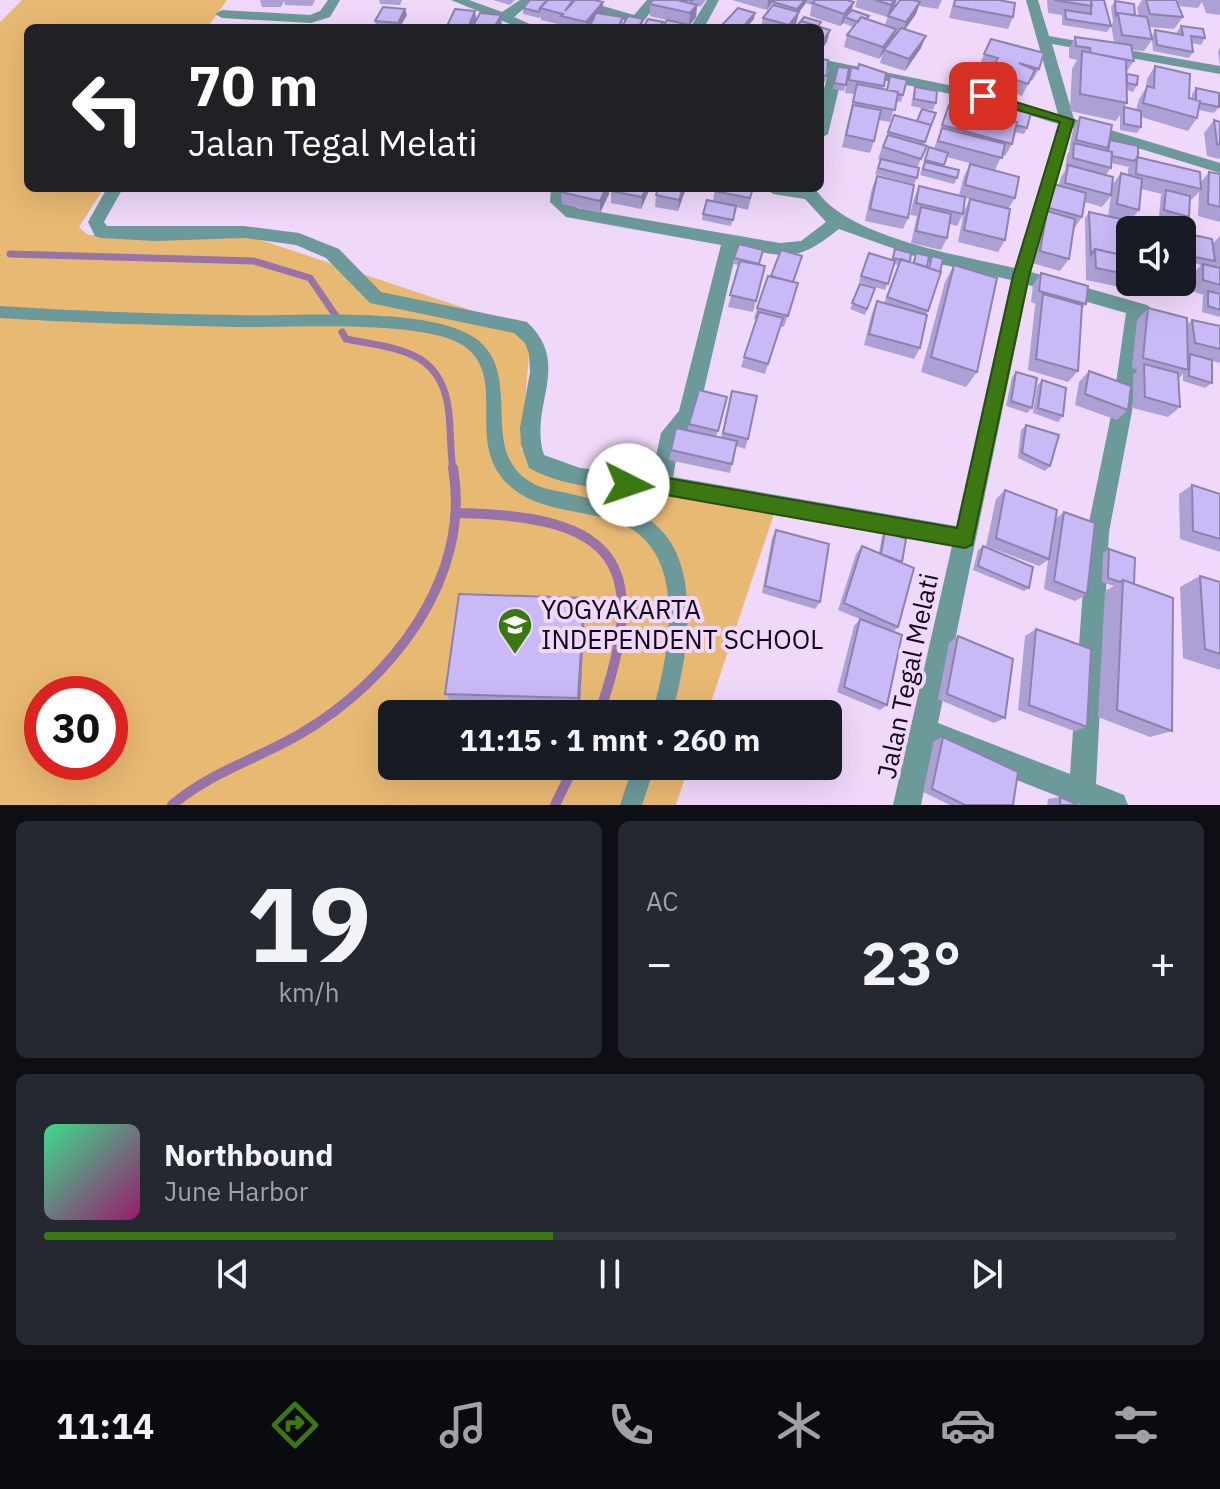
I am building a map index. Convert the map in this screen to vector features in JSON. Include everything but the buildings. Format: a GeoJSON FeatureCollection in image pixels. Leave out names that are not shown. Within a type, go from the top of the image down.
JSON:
{"type":"FeatureCollection","features":[{"type":"Feature","properties":{"kind":"street"},"geometry":{"type":"LineString","coordinates":[[216,24],[232,0]]}},
{"type":"Feature","properties":{"kind":"street"},"geometry":{"type":"LineString","coordinates":[[222,14],[311,19],[325,14],[334,0]]}},
{"type":"Feature","properties":{"kind":"street"},"geometry":{"type":"LineString","coordinates":[[457,0],[520,24]]}},
{"type":"Feature","properties":{"kind":"street"},"geometry":{"type":"LineString","coordinates":[[503,18],[528,0]]}},
{"type":"Feature","properties":{"kind":"street"},"geometry":{"type":"LineString","coordinates":[[568,0],[652,24]]}},
{"type":"Feature","properties":{"kind":"street"},"geometry":{"type":"LineString","coordinates":[[637,20],[654,0]]}},
{"type":"Feature","properties":{"kind":"street"},"geometry":{"type":"LineString","coordinates":[[699,24],[713,0]]}},
{"type":"Feature","properties":{"kind":"street"},"geometry":{"type":"LineString","coordinates":[[1032,0],[1067,120]]}},
{"type":"Feature","properties":{"kind":"street"},"geometry":{"type":"LineString","coordinates":[[1045,39],[1220,70]]}},
{"type":"Feature","properties":{"kind":"street"},"geometry":{"type":"LineString","coordinates":[[824,64],[983,96],[1220,168]]}},
{"type":"Feature","properties":{"kind":"street"},"geometry":{"type":"LineString","coordinates":[[824,118],[837,67]]}},
{"type":"Feature","properties":{"kind":"street","name":"Jalan Tegal Melati"},"geometry":{"type":"LineString","coordinates":[[907,805],[1021,276],[1067,120]]}},
{"type":"Feature","properties":{"kind":"street"},"geometry":{"type":"LineString","coordinates":[[113,192],[96,222],[101,232],[279,235],[308,241],[350,267],[364,292],[376,298],[520,327],[536,339],[539,355],[531,443],[536,461],[563,471],[618,483],[661,485],[965,538]]}},
{"type":"Feature","properties":{"kind":"street"},"geometry":{"type":"LineString","coordinates":[[559,192],[558,202],[572,213],[730,242],[793,250],[805,247],[837,222]]}},
{"type":"Feature","properties":{"kind":"street"},"geometry":{"type":"LineString","coordinates":[[810,192],[837,222],[931,256],[1021,276],[1164,317]]}},
{"type":"Feature","properties":{"kind":"street"},"geometry":{"type":"LineString","coordinates":[[661,485],[671,433],[685,423],[689,411],[730,242]]}},
{"type":"Feature","properties":{"kind":"street"},"geometry":{"type":"LineString","coordinates":[[1082,792],[1098,532],[1122,411],[1136,309]]}},
{"type":"Feature","properties":{"kind":"street"},"geometry":{"type":"LineString","coordinates":[[923,730],[1114,805]]}},
{"type":"Feature","properties":{"kind":"lane"},"geometry":{"type":"LineString","coordinates":[[0,312],[97,318],[408,325],[472,344],[489,367],[494,389],[493,448],[502,469],[518,486],[532,492],[641,524],[659,543],[673,572],[680,614],[672,684],[667,700]]}},
{"type":"Feature","properties":{"kind":"lane"},"geometry":{"type":"LineString","coordinates":[[631,805],[639,780]]}},
{"type":"Feature","properties":{"kind":"shaded area"},"geometry":{"type":"Polygon","coordinates":[[[22,0],[227,0],[210,24],[24,24],[24,192],[101,192],[79,227],[88,235],[249,236],[521,327],[530,343],[521,450],[575,472],[776,508],[712,700],[378,700],[378,780],[684,780],[676,805],[0,805],[0,22],[22,0]]]}},
{"type":"Feature","properties":{"kind":"waterway"},"geometry":{"type":"LineString","coordinates":[[10,254],[254,261],[310,278],[338,319]]}},
{"type":"Feature","properties":{"kind":"waterway"},"geometry":{"type":"LineString","coordinates":[[342,332],[346,339],[415,356],[438,377],[449,414],[453,470]]}},
{"type":"Feature","properties":{"kind":"waterway"},"geometry":{"type":"LineString","coordinates":[[172,805],[202,784],[284,743],[333,712],[365,686],[393,656],[418,622],[437,587],[450,549],[456,509],[453,468]]}},
{"type":"Feature","properties":{"kind":"waterway"},"geometry":{"type":"LineString","coordinates":[[458,513],[512,516],[555,524],[586,538],[608,558],[620,584],[622,619],[615,662],[603,700]]}},
{"type":"Feature","properties":{"kind":"waterway"},"geometry":{"type":"LineString","coordinates":[[555,805],[567,780]]}},
{"type":"Feature","properties":{"kind":"place","name":"YOGYAKARTA INDEPENDENT SCHOOL"},"geometry":{"type":"Point","coordinates":[515,656]}},
{"type":"Feature","properties":{"kind":"route"},"geometry":{"type":"LineString","coordinates":[[628,485],[661,485],[678,491],[965,538],[1021,276],[1067,120],[983,96]]}}]}
